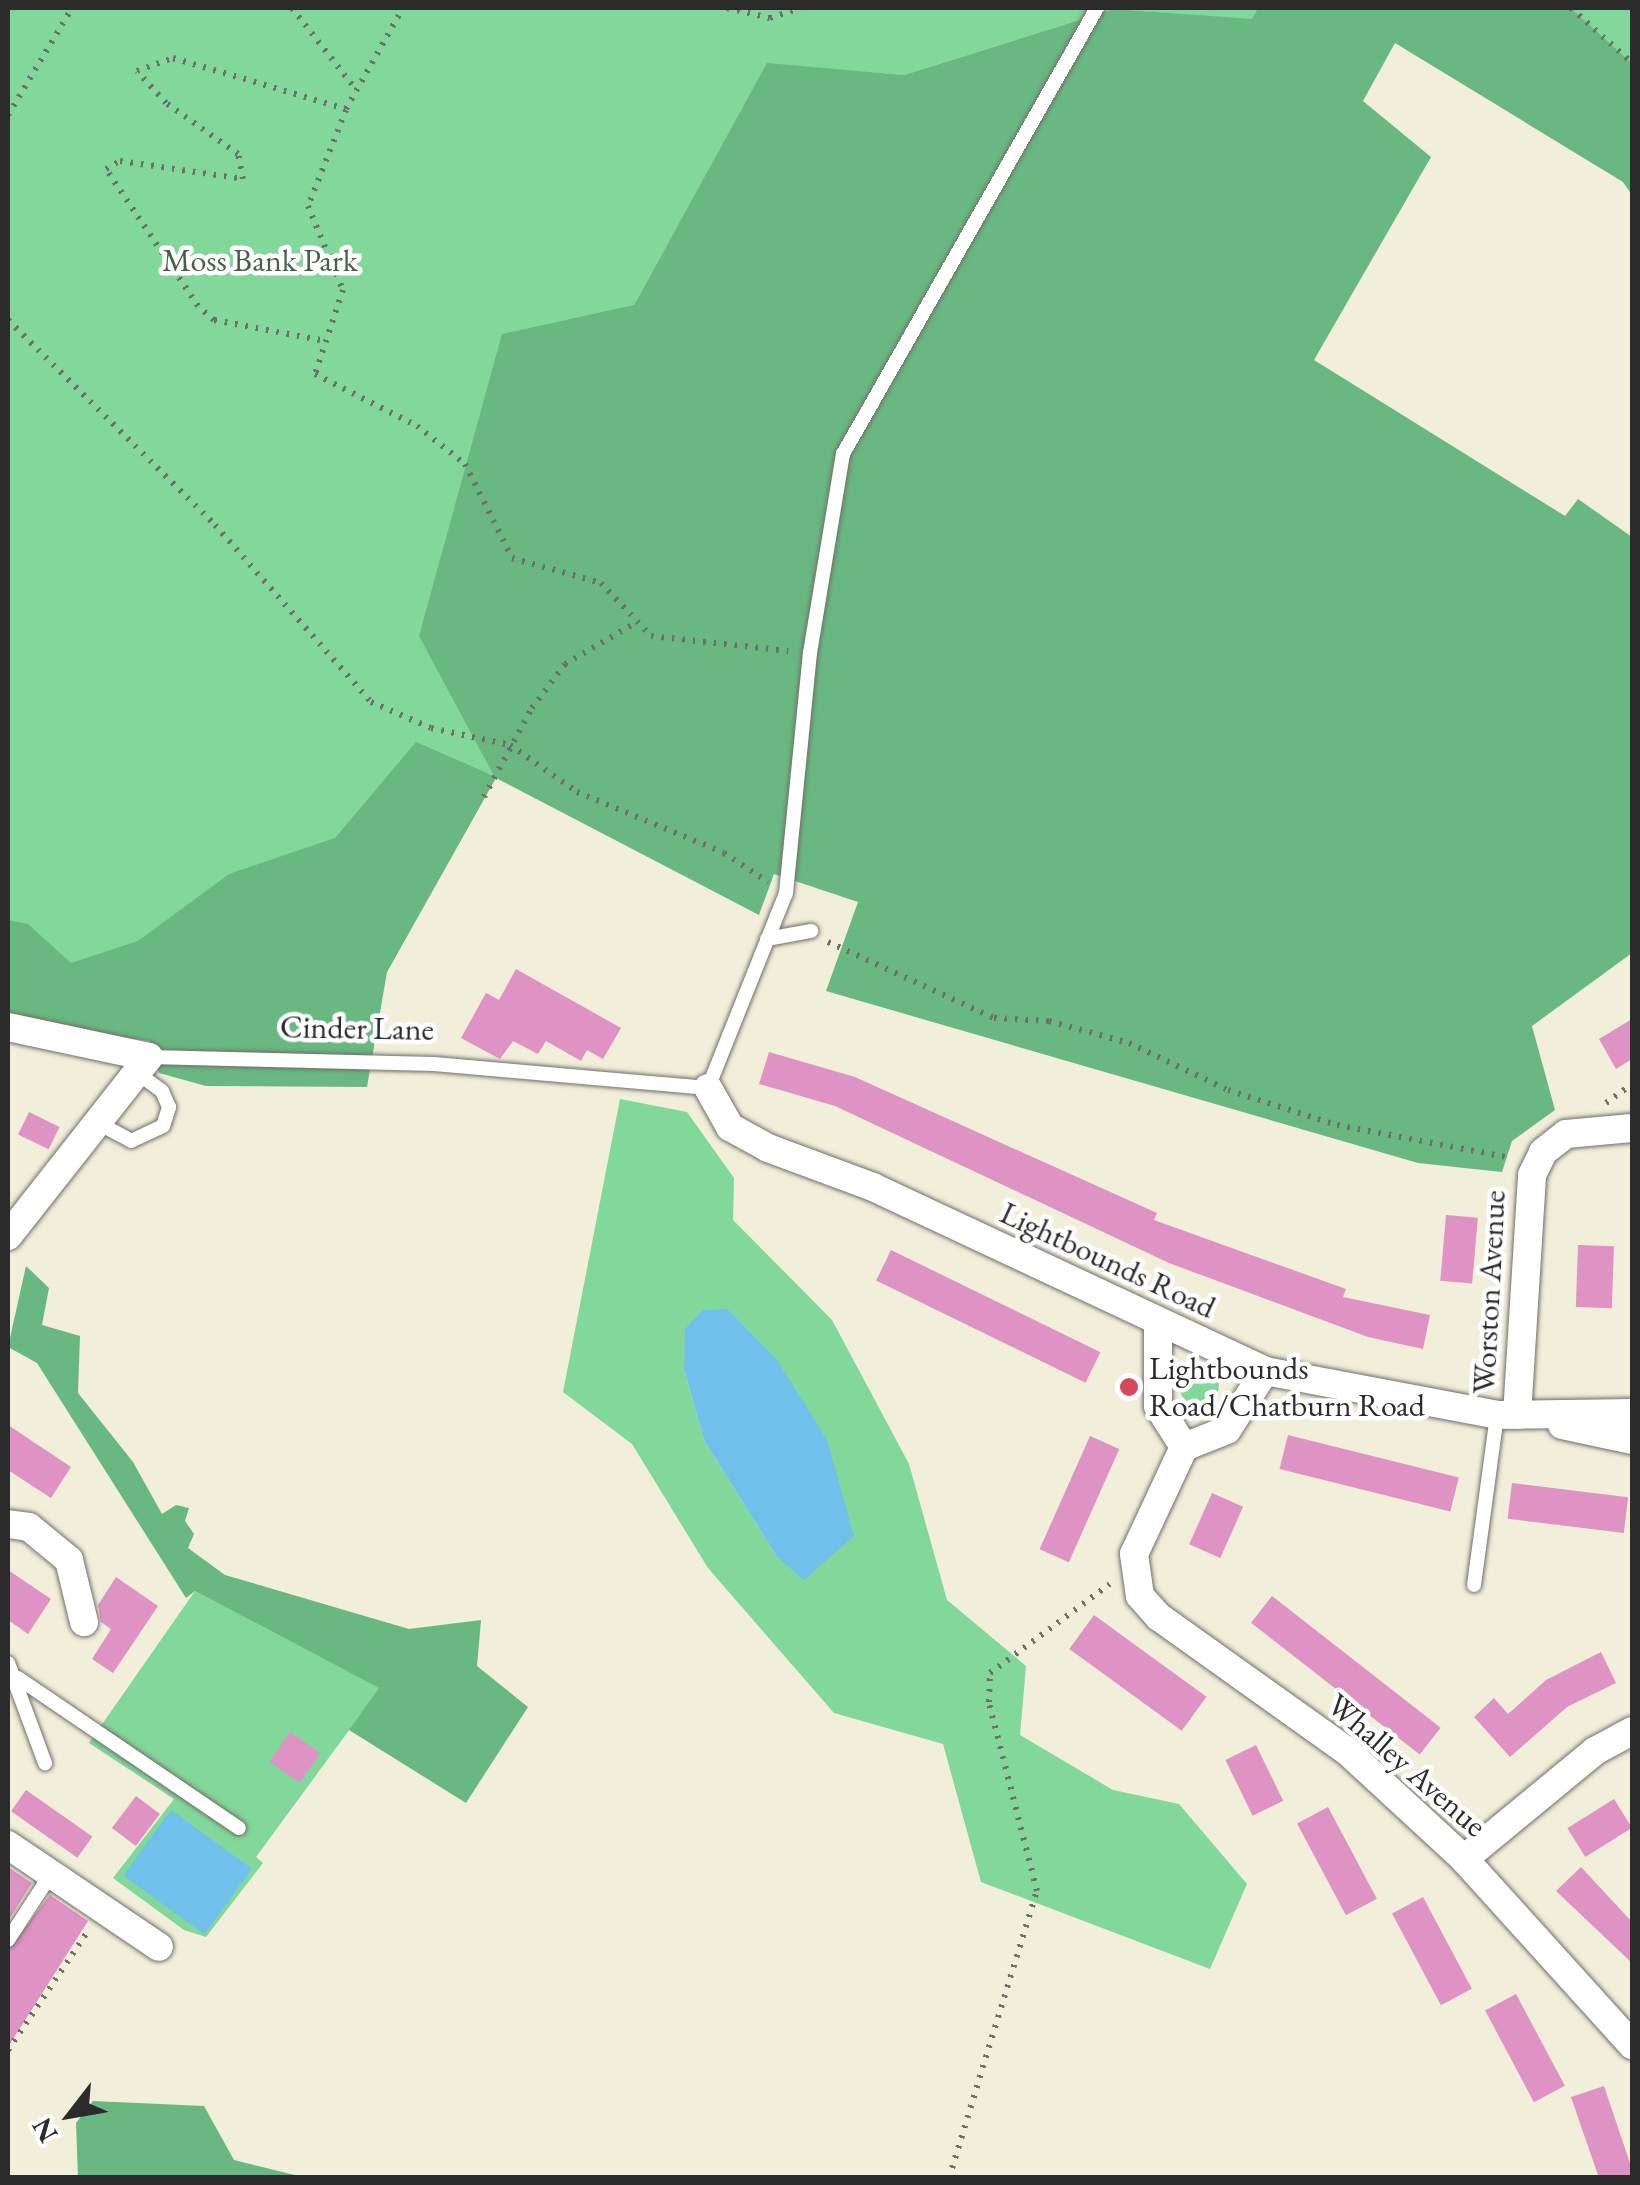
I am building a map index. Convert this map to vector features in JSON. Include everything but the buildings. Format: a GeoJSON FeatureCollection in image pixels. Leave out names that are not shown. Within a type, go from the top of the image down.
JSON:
{"type":"FeatureCollection","features":[{"type":"Feature","properties":{"kind":"street","name":"Cinder Lane"},"geometry":{"type":"LineString","coordinates":[[8,1027],[142,1064]]}},
{"type":"Feature","properties":{"kind":"street"},"geometry":{"type":"LineString","coordinates":[[8,1236],[142,1064]]}},
{"type":"Feature","properties":{"kind":"street","name":"Lightbounds Road"},"geometry":{"type":"LineString","coordinates":[[708,1088],[730,1127],[768,1148],[873,1187],[1265,1371],[1632,1440]]}},
{"type":"Feature","properties":{"kind":"street","name":"Worston Avenue"},"geometry":{"type":"LineString","coordinates":[[1507,1415],[1529,1188],[1536,1164],[1566,1134],[1632,1128]]}},
{"type":"Feature","properties":{"kind":"street"},"geometry":{"type":"LineString","coordinates":[[1158,1324],[1158,1406],[1184,1447]]}},
{"type":"Feature","properties":{"kind":"street"},"geometry":{"type":"LineString","coordinates":[[1134,1564],[1184,1447],[1227,1430],[1265,1371]]}},
{"type":"Feature","properties":{"kind":"street","name":"Lightbounds Road"},"geometry":{"type":"LineString","coordinates":[[1507,1415],[1632,1414]]}},
{"type":"Feature","properties":{"kind":"street"},"geometry":{"type":"LineString","coordinates":[[8,1524],[28,1527],[69,1560],[84,1622]]}},
{"type":"Feature","properties":{"kind":"street","name":"Whalley Avenue"},"geometry":{"type":"LineString","coordinates":[[1134,1564],[1140,1596],[1159,1617],[1346,1751],[1464,1859],[1632,2045]]}},
{"type":"Feature","properties":{"kind":"street"},"geometry":{"type":"LineString","coordinates":[[1464,1859],[1595,1751],[1632,1731]]}},
{"type":"Feature","properties":{"kind":"street"},"geometry":{"type":"LineString","coordinates":[[8,1845],[158,1947]]}},
{"type":"Feature","properties":{"kind":"lane"},"geometry":{"type":"LineString","coordinates":[[708,1088],[786,893],[810,653],[843,454],[1097,8]]}},
{"type":"Feature","properties":{"kind":"lane"},"geometry":{"type":"LineString","coordinates":[[767,938],[812,931]]}},
{"type":"Feature","properties":{"kind":"lane"},"geometry":{"type":"LineString","coordinates":[[96,1122],[131,1140],[163,1126],[169,1108],[142,1064]]}},
{"type":"Feature","properties":{"kind":"lane","name":"Cinder Lane"},"geometry":{"type":"LineString","coordinates":[[142,1064],[434,1064],[708,1088]]}},
{"type":"Feature","properties":{"kind":"lane"},"geometry":{"type":"LineString","coordinates":[[1474,1585],[1507,1415]]}},
{"type":"Feature","properties":{"kind":"lane"},"geometry":{"type":"LineString","coordinates":[[8,1663],[18,1678],[45,1764]]}},
{"type":"Feature","properties":{"kind":"lane"},"geometry":{"type":"LineString","coordinates":[[18,1678],[239,1828]]}},
{"type":"Feature","properties":{"kind":"lane"},"geometry":{"type":"LineString","coordinates":[[8,1940],[51,1874]]}},
{"type":"Feature","properties":{"kind":"path"},"geometry":{"type":"LineString","coordinates":[[8,114],[72,8]]}},
{"type":"Feature","properties":{"kind":"path"},"geometry":{"type":"LineString","coordinates":[[292,8],[357,92]]}},
{"type":"Feature","properties":{"kind":"path"},"geometry":{"type":"LineString","coordinates":[[403,8],[346,109],[308,206],[343,290],[314,374],[417,426],[465,464],[512,558],[602,582],[650,636],[810,653]]}},
{"type":"Feature","properties":{"kind":"path"},"geometry":{"type":"LineString","coordinates":[[727,8],[770,18],[800,8]]}},
{"type":"Feature","properties":{"kind":"path"},"geometry":{"type":"LineString","coordinates":[[1571,8],[1632,63]]}},
{"type":"Feature","properties":{"kind":"path"},"geometry":{"type":"LineString","coordinates":[[320,340],[214,320],[198,306],[106,169],[120,160],[243,179],[238,154],[166,103],[137,72],[172,58],[346,109]]}},
{"type":"Feature","properties":{"kind":"path"},"geometry":{"type":"LineString","coordinates":[[8,320],[215,525],[371,702],[431,728],[510,746],[577,792],[724,853],[786,893]]}},
{"type":"Feature","properties":{"kind":"path"},"geometry":{"type":"LineString","coordinates":[[484,797],[510,746],[566,664],[637,622]]}},
{"type":"Feature","properties":{"kind":"path"},"geometry":{"type":"LineString","coordinates":[[812,931],[841,951],[994,1018],[1049,1021],[1129,1043],[1228,1090],[1337,1125],[1536,1164]]}},
{"type":"Feature","properties":{"kind":"path"},"geometry":{"type":"LineString","coordinates":[[1604,1105],[1632,1084]]}},
{"type":"Feature","properties":{"kind":"path"},"geometry":{"type":"LineString","coordinates":[[949,2178],[1037,1891],[988,1702],[990,1673],[1134,1564]]}},
{"type":"Feature","properties":{"kind":"path"},"geometry":{"type":"LineString","coordinates":[[8,2050],[102,1910]]}},
{"type":"Feature","properties":{"kind":"green space","name":"Moss Bank Park"},"geometry":{"type":"Polygon","coordinates":[[[8,8],[1258,8],[1252,20],[1114,9],[904,75],[767,64],[634,305],[496,777],[387,972],[8,1013],[8,8]]]}},
{"type":"Feature","properties":{"kind":"green space"},"geometry":{"type":"Polygon","coordinates":[[[1258,8],[1571,8],[1632,63],[1632,195],[1623,182],[1395,43],[1363,101],[1431,157],[1314,360],[1565,516],[1578,499],[1632,537],[1632,953],[1532,1026],[1555,1110],[1512,1141],[1502,1172],[1418,1163],[826,991],[858,902],[774,874],[759,915],[496,778],[387,972],[367,1087],[206,1086],[159,1073],[150,1041],[8,1022],[8,920],[28,924],[71,963],[138,941],[229,874],[335,838],[416,742],[494,776],[419,636],[502,334],[634,305],[767,63],[904,75],[1114,9],[1252,19],[1258,8]]]}},
{"type":"Feature","properties":{"kind":"green space"},"geometry":{"type":"Polygon","coordinates":[[[1571,8],[1632,8],[1632,63],[1571,8]]]}},
{"type":"Feature","properties":{"kind":"green space"},"geometry":{"type":"Polygon","coordinates":[[[620,1099],[687,1112],[734,1178],[733,1220],[832,1320],[909,1464],[947,1600],[1026,1666],[1020,1735],[1113,1790],[1179,1804],[1247,1884],[1210,1969],[981,1882],[943,1744],[834,1713],[708,1568],[632,1444],[563,1392],[620,1099]],[[684,1369],[704,1440],[777,1557],[684,1369]]]}},
{"type":"Feature","properties":{"kind":"green space"},"geometry":{"type":"Polygon","coordinates":[[[26,1266],[49,1288],[42,1325],[80,1336],[78,1393],[133,1462],[162,1514],[176,1505],[189,1508],[185,1521],[194,1534],[188,1548],[225,1575],[409,1629],[481,1620],[477,1666],[528,1707],[466,1803],[349,1730],[379,1688],[195,1591],[186,1598],[37,1363],[8,1347],[26,1266]]]}},
{"type":"Feature","properties":{"kind":"green space"},"geometry":{"type":"Polygon","coordinates":[[[1199,1365],[1213,1371],[1219,1385],[1213,1399],[1199,1405],[1185,1399],[1179,1385],[1185,1371],[1199,1365]]]}},
{"type":"Feature","properties":{"kind":"green space"},"geometry":{"type":"Polygon","coordinates":[[[195,1591],[380,1688],[256,1857],[263,1863],[206,1937],[184,1930],[113,1878],[174,1799],[89,1743],[195,1591]]]}},
{"type":"Feature","properties":{"kind":"green space"},"geometry":{"type":"Polygon","coordinates":[[[93,2101],[204,2106],[234,2160],[303,2177],[78,2177],[76,2123],[93,2101]]]}},
{"type":"Feature","properties":{"kind":"water"},"geometry":{"type":"Polygon","coordinates":[[[727,1309],[777,1360],[827,1440],[854,1536],[804,1580],[777,1557],[704,1440],[684,1369],[685,1329],[703,1310],[727,1309]]]}},
{"type":"Feature","properties":{"kind":"water"},"geometry":{"type":"Polygon","coordinates":[[[171,1810],[252,1869],[204,1934],[123,1876],[171,1810]]]}},
{"type":"Feature","properties":{"kind":"place","name":"Lightbounds Road/Chatburn Road"},"geometry":{"type":"Point","coordinates":[1129,1387]}}]}
